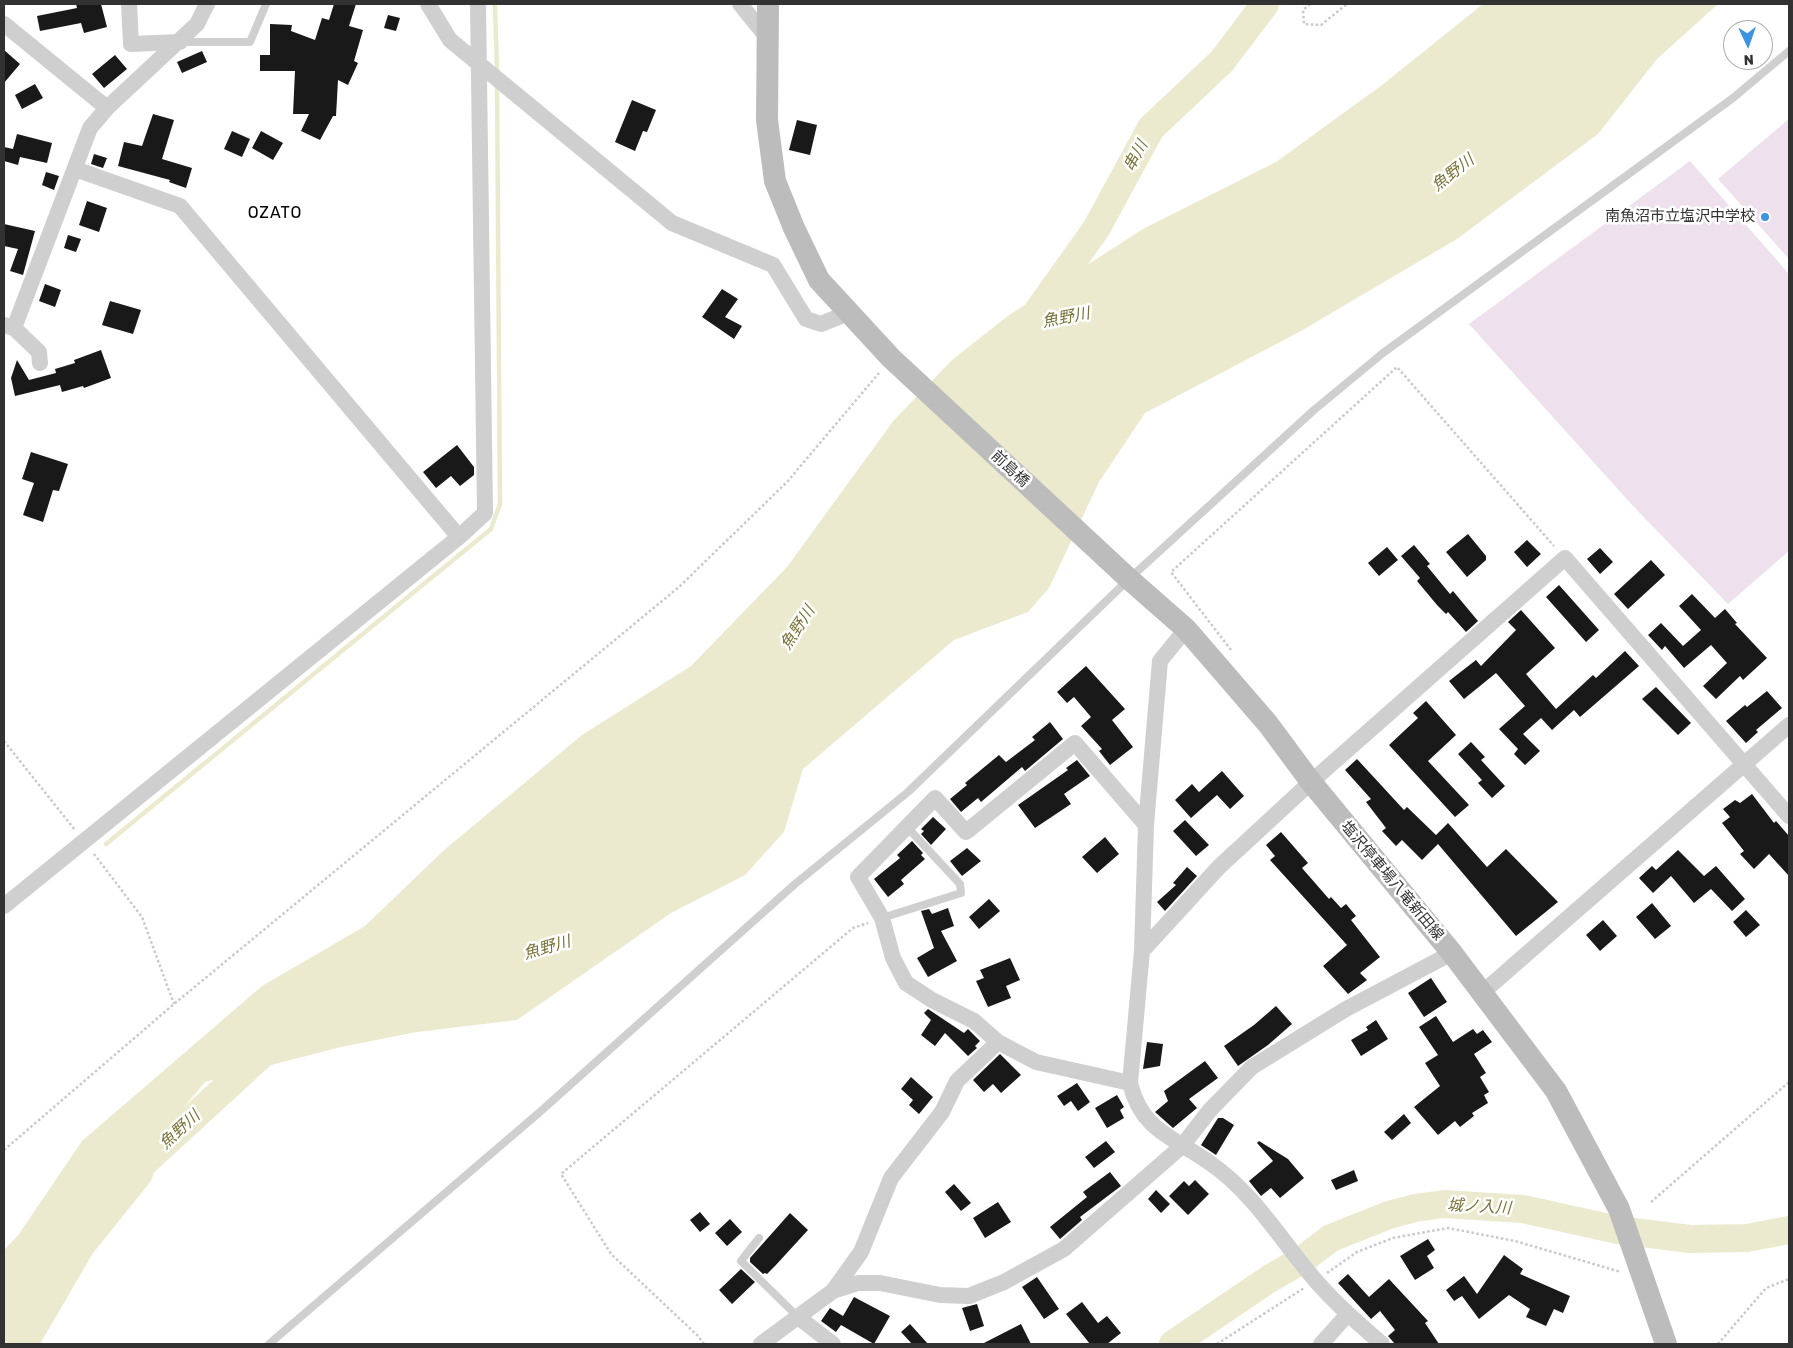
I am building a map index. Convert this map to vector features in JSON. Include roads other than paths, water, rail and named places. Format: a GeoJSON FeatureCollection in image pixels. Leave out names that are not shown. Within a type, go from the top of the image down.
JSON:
{"type":"FeatureCollection","features":[{"type":"Feature","properties":{"kind":"main road"},"geometry":{"type":"LineString","coordinates":[[768,4],[766,36],[767,120],[776,181],[794,228],[819,280],[848,313]]}},
{"type":"Feature","properties":{"kind":"main road","name":"前島橋"},"geometry":{"type":"LineString","coordinates":[[848,313],[892,358],[1129,579]]}},
{"type":"Feature","properties":{"kind":"main road","name":"塩沢停車場八竜新田線"},"geometry":{"type":"LineString","coordinates":[[1129,579],[1186,629],[1268,724],[1310,782],[1483,992],[1556,1091],[1619,1209],[1645,1278],[1666,1344]]}},
{"type":"Feature","properties":{"kind":"street"},"geometry":{"type":"LineString","coordinates":[[129,4],[131,44],[180,42]]}},
{"type":"Feature","properties":{"kind":"street"},"geometry":{"type":"LineString","coordinates":[[40,363],[39,352],[9,327],[75,169],[90,128],[108,108],[197,24],[207,4]]}},
{"type":"Feature","properties":{"kind":"street"},"geometry":{"type":"LineString","coordinates":[[428,4],[450,40],[672,223],[773,265],[806,318],[821,324],[848,313]]}},
{"type":"Feature","properties":{"kind":"street"},"geometry":{"type":"LineString","coordinates":[[4,906],[459,537],[485,513],[478,4]]}},
{"type":"Feature","properties":{"kind":"street"},"geometry":{"type":"LineString","coordinates":[[740,4],[766,36]]}},
{"type":"Feature","properties":{"kind":"street"},"geometry":{"type":"LineString","coordinates":[[4,24],[108,108]]}},
{"type":"Feature","properties":{"kind":"street"},"geometry":{"type":"LineString","coordinates":[[75,169],[180,206],[459,537]]}},
{"type":"Feature","properties":{"kind":"street"},"geometry":{"type":"LineString","coordinates":[[1142,951],[1219,867],[1310,782],[1565,558],[1789,816]]}},
{"type":"Feature","properties":{"kind":"street"},"geometry":{"type":"LineString","coordinates":[[1186,629],[1160,661],[1146,825],[1142,951],[1130,1084],[1135,1103],[1153,1127],[1211,1163],[1236,1184],[1273,1226],[1316,1280],[1348,1314],[1382,1344]]}},
{"type":"Feature","properties":{"kind":"street"},"geometry":{"type":"LineString","coordinates":[[1483,992],[1789,725]]}},
{"type":"Feature","properties":{"kind":"street"},"geometry":{"type":"LineString","coordinates":[[1130,1084],[1036,1062],[998,1042],[974,1021],[932,1000],[906,982],[892,958],[882,918],[858,877],[935,798],[966,832],[1075,743],[1146,825]]}},
{"type":"Feature","properties":{"kind":"street"},"geometry":{"type":"LineString","coordinates":[[833,1291],[858,1283],[880,1283],[940,1295],[968,1296],[1004,1282],[1064,1249],[1182,1146],[1210,1110],[1252,1067],[1346,1009],[1452,953]]}},
{"type":"Feature","properties":{"kind":"street"},"geometry":{"type":"LineString","coordinates":[[761,1344],[833,1291],[861,1252],[891,1178],[942,1112],[957,1081],[998,1042]]}},
{"type":"Feature","properties":{"kind":"street"},"geometry":{"type":"LineString","coordinates":[[1321,1344],[1348,1314]]}},
{"type":"Feature","properties":{"kind":"street"},"geometry":{"type":"LineString","coordinates":[[798,1317],[833,1344]]}},
{"type":"Feature","properties":{"kind":"lane"},"geometry":{"type":"LineString","coordinates":[[180,42],[250,42],[266,4]]}},
{"type":"Feature","properties":{"kind":"lane"},"geometry":{"type":"LineString","coordinates":[[269,1344],[541,1110],[795,884],[908,792],[1129,579],[1314,410],[1383,353],[1733,98],[1789,51]]}},
{"type":"Feature","properties":{"kind":"lane"},"geometry":{"type":"LineString","coordinates":[[882,918],[961,893],[960,884],[907,827]]}},
{"type":"Feature","properties":{"kind":"lane"},"geometry":{"type":"LineString","coordinates":[[758,1238],[741,1261],[798,1317]]}},
{"type":"Feature","properties":{"kind":"water"},"geometry":{"type":"Polygon","coordinates":[[[1483,4],[1718,4],[1657,59],[1598,134],[1457,239],[1301,331],[1145,413],[1099,482],[1049,588],[1028,612],[954,640],[803,769],[784,832],[745,875],[671,913],[517,1020],[417,1032],[341,1047],[205,1082],[170,1124],[151,1181],[93,1253],[40,1344],[4,1344],[4,1250],[19,1234],[82,1141],[262,986],[365,926],[443,851],[582,735],[691,666],[787,567],[894,420],[952,360],[1009,315],[1143,229],[1276,162],[1382,85],[1483,4]]]}},
{"type":"Feature","properties":{"kind":"waterway"},"geometry":{"type":"LineString","coordinates":[[495,4],[497,72]]}},
{"type":"Feature","properties":{"kind":"waterway","name":"串川"},"geometry":{"type":"LineString","coordinates":[[1034,316],[1096,229],[1151,128],[1222,61],[1265,4]]}},
{"type":"Feature","properties":{"kind":"waterway"},"geometry":{"type":"LineString","coordinates":[[106,844],[491,529],[500,504],[497,85]]}},
{"type":"Feature","properties":{"kind":"waterway","name":"魚野川"},"geometry":{"type":"LineString","coordinates":[[136,1170],[270,1047]]}},
{"type":"Feature","properties":{"kind":"waterway","name":"城ノ入川"},"geometry":{"type":"LineString","coordinates":[[1173,1344],[1269,1279],[1302,1260],[1331,1238],[1389,1215],[1415,1208],[1444,1204],[1523,1209],[1618,1230],[1690,1239],[1747,1238],[1789,1230]]}},
{"type":"Feature","properties":{"kind":"place","name":"南魚沼市立塩沢中学校"},"geometry":{"type":"Point","coordinates":[1765,217]}},
{"type":"Feature","properties":{"kind":"district","name":"OZATO"},"geometry":{"type":"Point","coordinates":[275,213]}}]}
